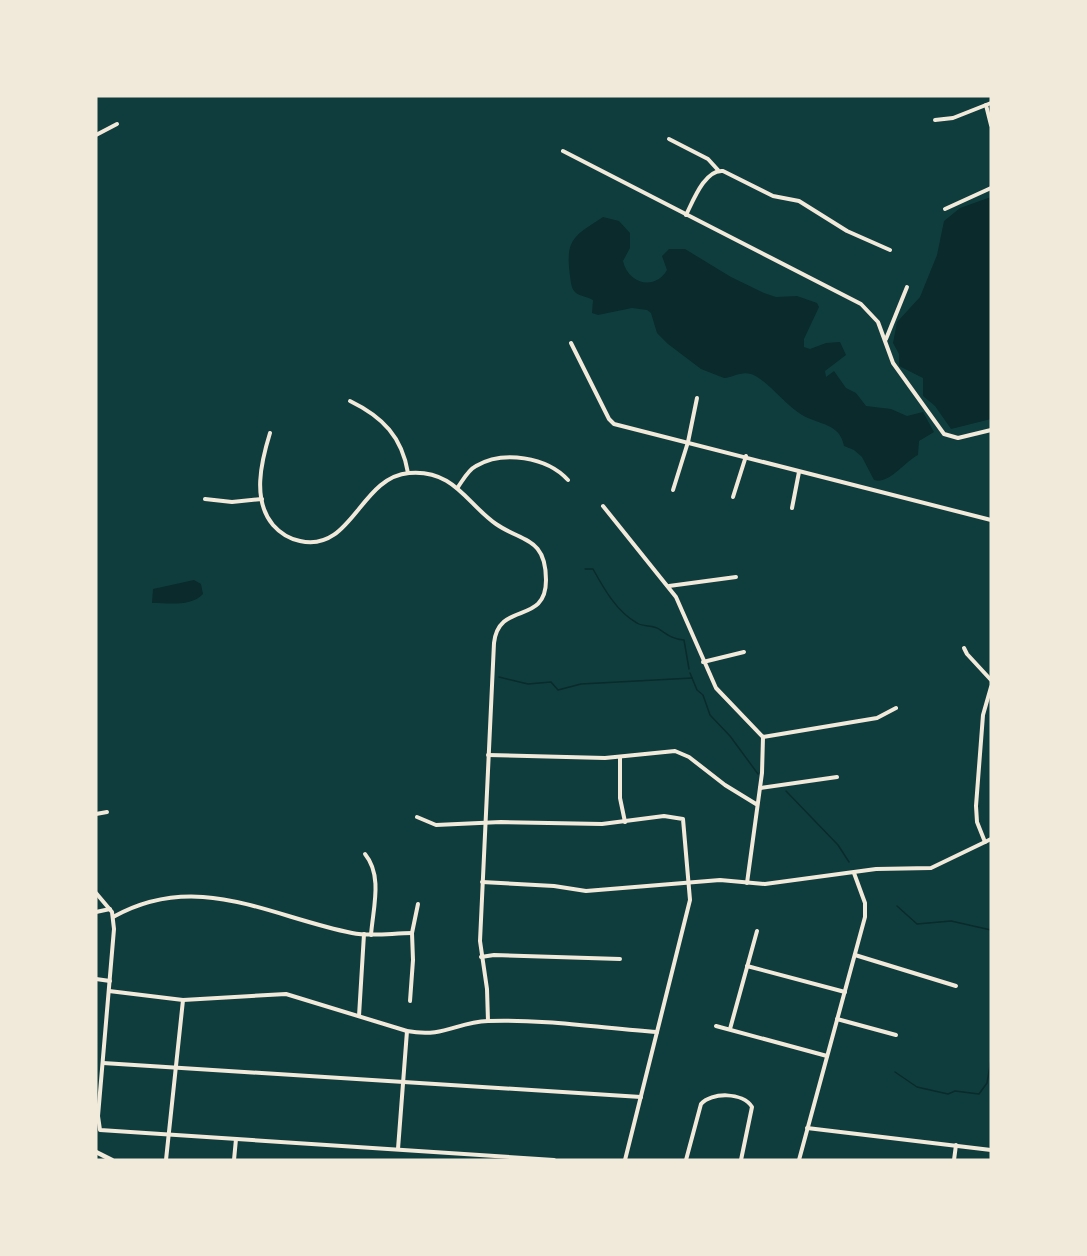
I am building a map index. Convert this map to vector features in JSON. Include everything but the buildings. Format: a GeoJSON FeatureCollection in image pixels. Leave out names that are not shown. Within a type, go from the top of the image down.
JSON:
{"type":"FeatureCollection","features":[{"type":"Feature","properties":{"kind":"street"},"geometry":{"type":"LineString","coordinates":[[935,120],[955,118],[989,104],[991,125]]}},
{"type":"Feature","properties":{"kind":"street"},"geometry":{"type":"LineString","coordinates":[[96,135],[117,124]]}},
{"type":"Feature","properties":{"kind":"street"},"geometry":{"type":"LineString","coordinates":[[669,139],[708,159],[718,170],[729,172],[773,196],[799,201],[847,231],[890,250]]}},
{"type":"Feature","properties":{"kind":"street"},"geometry":{"type":"LineString","coordinates":[[563,151],[861,304],[875,317],[886,340],[893,363],[943,434],[960,438],[991,429]]}},
{"type":"Feature","properties":{"kind":"street"},"geometry":{"type":"LineString","coordinates":[[686,215],[702,185],[718,170]]}},
{"type":"Feature","properties":{"kind":"street"},"geometry":{"type":"LineString","coordinates":[[945,209],[991,188]]}},
{"type":"Feature","properties":{"kind":"street"},"geometry":{"type":"LineString","coordinates":[[886,340],[907,287]]}},
{"type":"Feature","properties":{"kind":"street"},"geometry":{"type":"LineString","coordinates":[[571,343],[611,422],[991,520]]}},
{"type":"Feature","properties":{"kind":"street"},"geometry":{"type":"LineString","coordinates":[[673,490],[688,442],[697,398]]}},
{"type":"Feature","properties":{"kind":"street"},"geometry":{"type":"LineString","coordinates":[[350,401],[372,412],[389,427],[403,451],[408,473]]}},
{"type":"Feature","properties":{"kind":"street"},"geometry":{"type":"LineString","coordinates":[[270,434],[261,467],[262,499],[266,513],[281,533],[299,541],[321,542],[340,531],[378,486],[408,473],[432,476],[458,487],[496,524],[530,540],[538,550],[546,572],[545,593],[538,606],[508,617],[496,630],[482,882],[481,957],[487,989],[488,1021]]}},
{"type":"Feature","properties":{"kind":"street"},"geometry":{"type":"LineString","coordinates":[[733,496],[746,456]]}},
{"type":"Feature","properties":{"kind":"street"},"geometry":{"type":"LineString","coordinates":[[458,487],[476,465],[503,459],[543,462],[557,469],[568,480]]}},
{"type":"Feature","properties":{"kind":"street"},"geometry":{"type":"LineString","coordinates":[[792,508],[799,472]]}},
{"type":"Feature","properties":{"kind":"street"},"geometry":{"type":"LineString","coordinates":[[205,499],[232,502],[262,499]]}},
{"type":"Feature","properties":{"kind":"street"},"geometry":{"type":"LineString","coordinates":[[603,506],[669,586],[684,614],[703,662],[723,696],[763,737],[760,788],[747,883]]}},
{"type":"Feature","properties":{"kind":"street"},"geometry":{"type":"LineString","coordinates":[[669,586],[736,577]]}},
{"type":"Feature","properties":{"kind":"street"},"geometry":{"type":"LineString","coordinates":[[964,648],[991,680]]}},
{"type":"Feature","properties":{"kind":"street"},"geometry":{"type":"LineString","coordinates":[[703,662],[744,652]]}},
{"type":"Feature","properties":{"kind":"street"},"geometry":{"type":"LineString","coordinates":[[985,842],[976,822],[976,806],[983,715],[991,687]]}},
{"type":"Feature","properties":{"kind":"street"},"geometry":{"type":"LineString","coordinates":[[763,737],[877,718],[896,708]]}},
{"type":"Feature","properties":{"kind":"street"},"geometry":{"type":"LineString","coordinates":[[488,755],[577,759],[620,757],[669,750],[689,757],[725,785],[756,804]]}},
{"type":"Feature","properties":{"kind":"street"},"geometry":{"type":"LineString","coordinates":[[620,757],[620,795],[625,822]]}},
{"type":"Feature","properties":{"kind":"street"},"geometry":{"type":"LineString","coordinates":[[760,788],[837,777]]}},
{"type":"Feature","properties":{"kind":"street"},"geometry":{"type":"LineString","coordinates":[[96,814],[107,813]]}},
{"type":"Feature","properties":{"kind":"street"},"geometry":{"type":"LineString","coordinates":[[417,817],[436,825],[485,822],[581,824],[625,822],[655,816],[680,817],[686,831],[685,865],[690,883],[689,906],[625,1160]]}},
{"type":"Feature","properties":{"kind":"street"},"geometry":{"type":"LineString","coordinates":[[482,882],[554,886],[586,891],[723,879],[747,883],[775,883],[854,873],[931,868],[991,839]]}},
{"type":"Feature","properties":{"kind":"street"},"geometry":{"type":"LineString","coordinates":[[365,854],[372,863],[375,874],[371,934]]}},
{"type":"Feature","properties":{"kind":"street"},"geometry":{"type":"LineString","coordinates":[[799,1160],[866,909],[854,873]]}},
{"type":"Feature","properties":{"kind":"street"},"geometry":{"type":"LineString","coordinates":[[96,893],[110,909],[113,917],[98,1131],[554,1160]]}},
{"type":"Feature","properties":{"kind":"street"},"geometry":{"type":"LineString","coordinates":[[113,917],[150,900],[200,896],[237,902],[364,934],[412,933]]}},
{"type":"Feature","properties":{"kind":"street"},"geometry":{"type":"LineString","coordinates":[[410,1001],[414,960],[412,933],[418,904]]}},
{"type":"Feature","properties":{"kind":"street"},"geometry":{"type":"LineString","coordinates":[[96,912],[110,909]]}},
{"type":"Feature","properties":{"kind":"street"},"geometry":{"type":"LineString","coordinates":[[730,1029],[757,931]]}},
{"type":"Feature","properties":{"kind":"street"},"geometry":{"type":"LineString","coordinates":[[359,1016],[364,934]]}},
{"type":"Feature","properties":{"kind":"street"},"geometry":{"type":"LineString","coordinates":[[481,957],[494,955],[620,959]]}},
{"type":"Feature","properties":{"kind":"street"},"geometry":{"type":"LineString","coordinates":[[855,955],[956,986]]}},
{"type":"Feature","properties":{"kind":"street"},"geometry":{"type":"LineString","coordinates":[[747,966],[845,992]]}},
{"type":"Feature","properties":{"kind":"street"},"geometry":{"type":"LineString","coordinates":[[96,979],[110,981]]}},
{"type":"Feature","properties":{"kind":"street"},"geometry":{"type":"LineString","coordinates":[[109,991],[183,1000],[286,994],[407,1031],[437,1034],[488,1021],[657,1032]]}},
{"type":"Feature","properties":{"kind":"street"},"geometry":{"type":"LineString","coordinates":[[166,1160],[183,1000]]}},
{"type":"Feature","properties":{"kind":"street"},"geometry":{"type":"LineString","coordinates":[[837,1019],[896,1035]]}},
{"type":"Feature","properties":{"kind":"street"},"geometry":{"type":"LineString","coordinates":[[716,1026],[827,1056]]}},
{"type":"Feature","properties":{"kind":"street"},"geometry":{"type":"LineString","coordinates":[[399,1149],[407,1031]]}},
{"type":"Feature","properties":{"kind":"street"},"geometry":{"type":"LineString","coordinates":[[103,1063],[641,1097]]}},
{"type":"Feature","properties":{"kind":"street"},"geometry":{"type":"LineString","coordinates":[[687,1160],[701,1104],[707,1098],[718,1096],[744,1100],[751,1106],[751,1118],[741,1160]]}},
{"type":"Feature","properties":{"kind":"street"},"geometry":{"type":"LineString","coordinates":[[807,1128],[991,1150]]}},
{"type":"Feature","properties":{"kind":"street"},"geometry":{"type":"LineString","coordinates":[[234,1160],[236,1139]]}},
{"type":"Feature","properties":{"kind":"street"},"geometry":{"type":"LineString","coordinates":[[954,1160],[956,1145]]}},
{"type":"Feature","properties":{"kind":"street"},"geometry":{"type":"LineString","coordinates":[[96,1152],[112,1160]]}},
{"type":"Feature","properties":{"kind":"water"},"geometry":{"type":"Polygon","coordinates":[[[991,197],[991,419],[951,429],[935,406],[923,396],[923,378],[899,366],[899,354],[893,343],[897,322],[920,297],[937,255],[944,221],[960,208],[991,197]]]}},
{"type":"Feature","properties":{"kind":"water"},"geometry":{"type":"Polygon","coordinates":[[[603,217],[619,221],[630,233],[630,248],[623,261],[630,275],[642,282],[656,281],[662,277],[667,270],[662,256],[669,249],[685,249],[731,277],[764,293],[776,297],[797,296],[817,303],[819,307],[804,339],[804,347],[810,349],[826,343],[840,342],[846,355],[825,371],[826,377],[834,371],[846,388],[856,393],[866,406],[891,409],[907,416],[923,412],[934,432],[919,441],[918,455],[891,476],[880,481],[874,480],[862,457],[854,450],[844,446],[842,438],[833,429],[802,415],[763,381],[751,374],[724,378],[701,369],[657,333],[651,313],[647,310],[632,308],[598,315],[592,313],[593,300],[578,294],[572,287],[569,254],[578,234],[603,217]]]}},
{"type":"Feature","properties":{"kind":"water"},"geometry":{"type":"Polygon","coordinates":[[[194,580],[201,584],[203,594],[198,598],[186,603],[152,603],[153,589],[194,580]]]}},
{"type":"Feature","properties":{"kind":"waterway"},"geometry":{"type":"LineString","coordinates":[[585,569],[593,569],[623,613],[639,624],[657,628],[671,637],[684,640],[689,669]]}},
{"type":"Feature","properties":{"kind":"waterway"},"geometry":{"type":"LineString","coordinates":[[690,673],[697,690],[703,695],[710,715],[730,736],[758,774]]}},
{"type":"Feature","properties":{"kind":"waterway"},"geometry":{"type":"LineString","coordinates":[[499,677],[528,684],[551,682],[558,690],[581,684],[692,678]]}},
{"type":"Feature","properties":{"kind":"waterway"},"geometry":{"type":"LineString","coordinates":[[786,791],[838,845],[849,862]]}},
{"type":"Feature","properties":{"kind":"waterway"},"geometry":{"type":"LineString","coordinates":[[897,906],[917,924],[951,921],[991,930]]}},
{"type":"Feature","properties":{"kind":"waterway"},"geometry":{"type":"LineString","coordinates":[[895,1072],[917,1087],[948,1094],[955,1091],[979,1094],[987,1083],[991,1060]]}}]}
